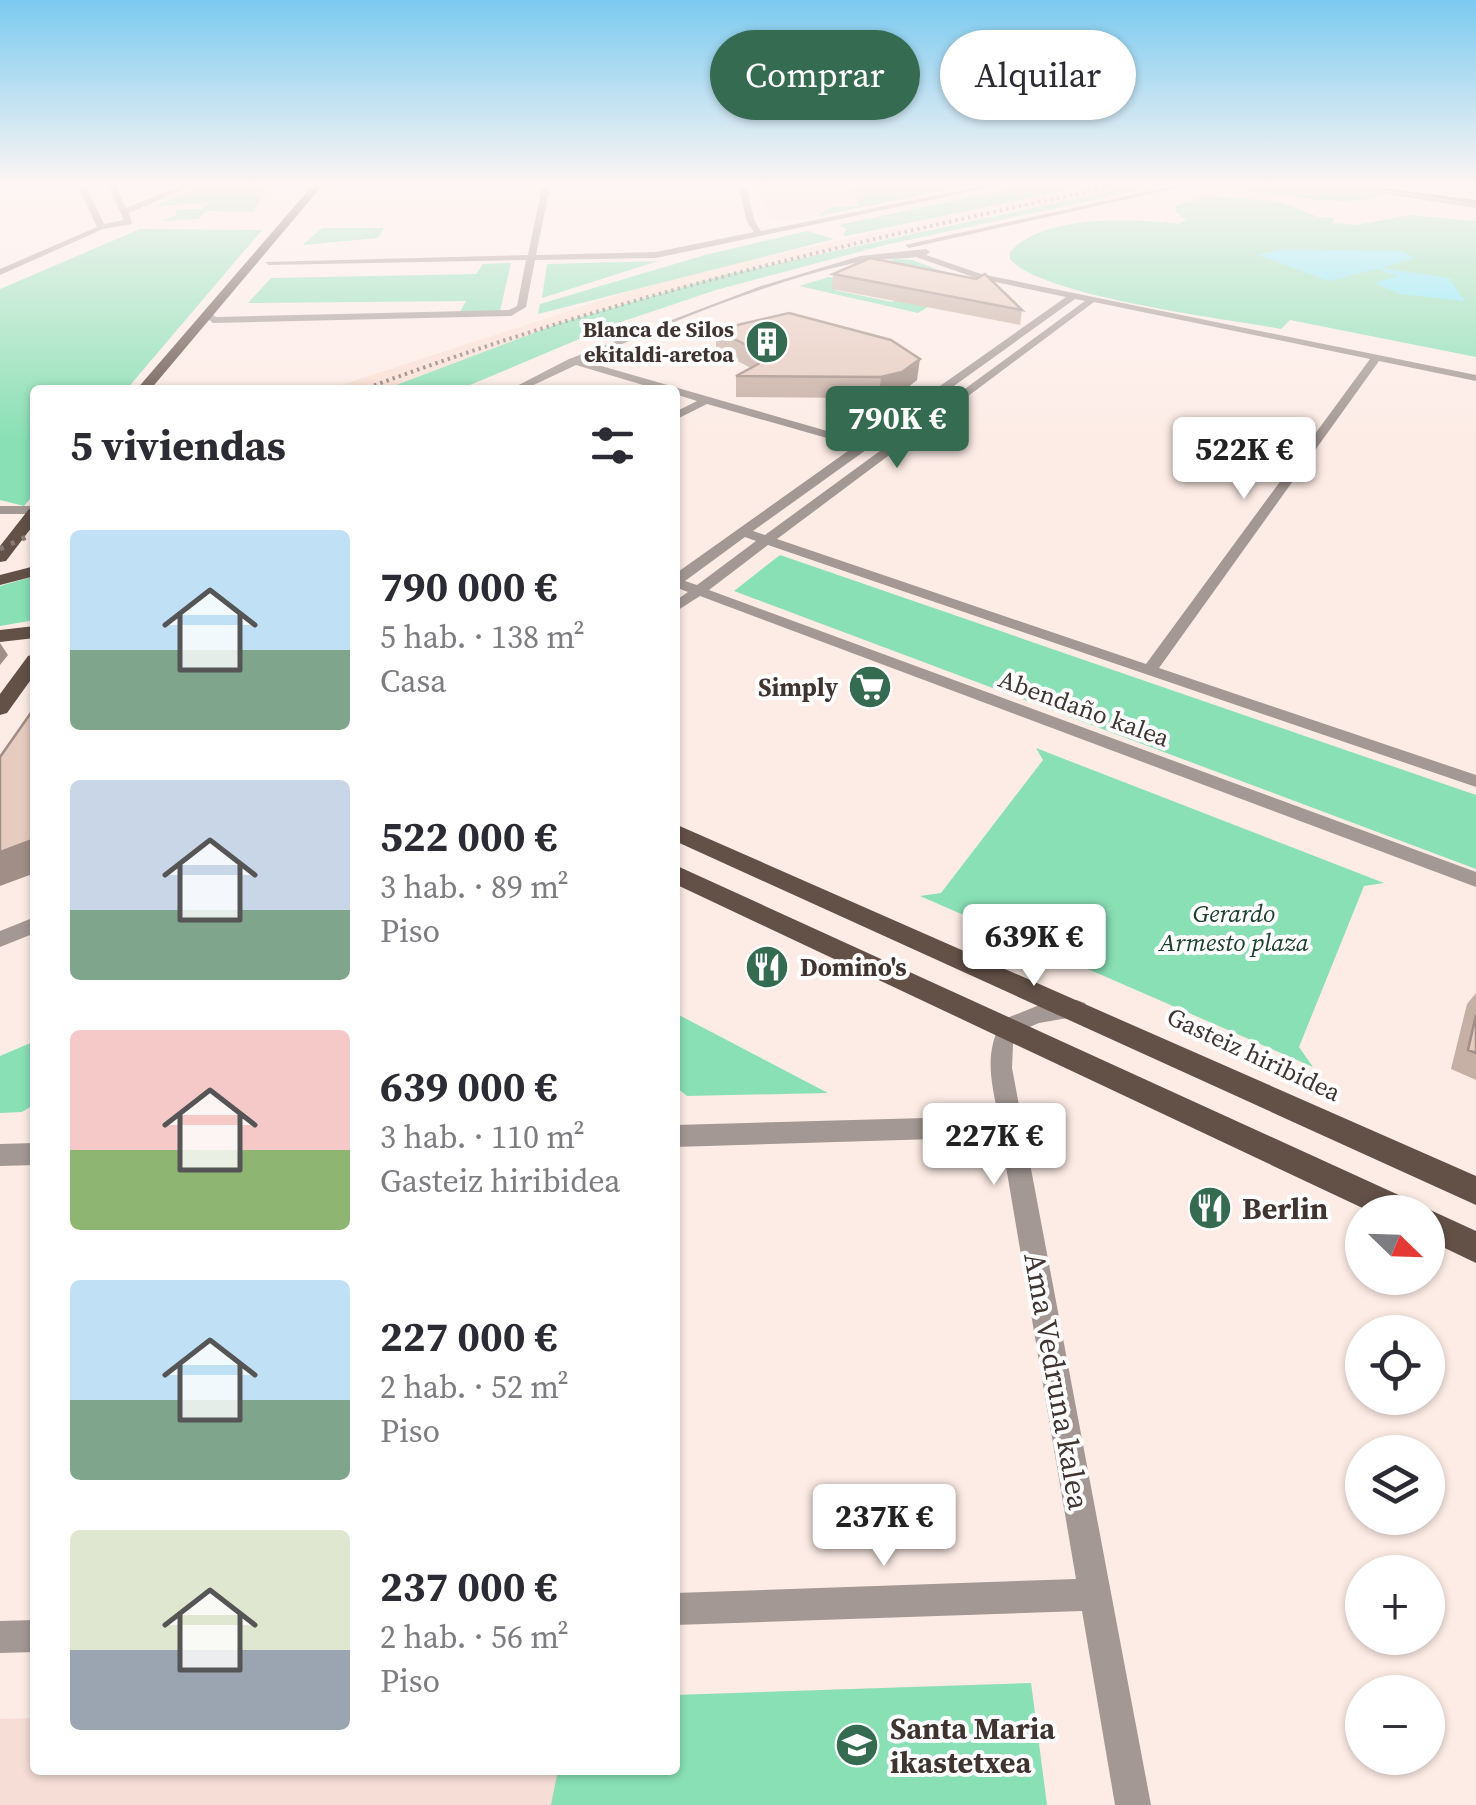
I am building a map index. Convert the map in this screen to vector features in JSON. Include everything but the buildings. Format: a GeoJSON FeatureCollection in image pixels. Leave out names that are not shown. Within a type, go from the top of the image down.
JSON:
{"type":"FeatureCollection","features":[{"type":"Feature","properties":{"kind":"main road"},"geometry":{"type":"LineString","coordinates":[[147,385],[245,270]]}},
{"type":"Feature","properties":{"kind":"main road"},"geometry":{"type":"LineString","coordinates":[[188,361],[263,270]]}},
{"type":"Feature","properties":{"kind":"main road"},"geometry":{"type":"LineString","coordinates":[[3,544],[30,516]]}},
{"type":"Feature","properties":{"kind":"main road"},"geometry":{"type":"LineString","coordinates":[[0,580],[30,571]]}},
{"type":"Feature","properties":{"kind":"main road"},"geometry":{"type":"LineString","coordinates":[[0,709],[30,667]]}},
{"type":"Feature","properties":{"kind":"main road","name":"Gasteiz hiribidea"},"geometry":{"type":"LineString","coordinates":[[680,834],[1476,1191]]}},
{"type":"Feature","properties":{"kind":"main road"},"geometry":{"type":"LineString","coordinates":[[680,876],[1010,1026],[1367,1195]]}},
{"type":"Feature","properties":{"kind":"main road"},"geometry":{"type":"LineString","coordinates":[[1445,1232],[1476,1247]]}},
{"type":"Feature","properties":{"kind":"street"},"geometry":{"type":"LineString","coordinates":[[207,314],[209,319],[221,320],[479,316],[517,311],[527,270]]}},
{"type":"Feature","properties":{"kind":"street"},"geometry":{"type":"LineString","coordinates":[[524,385],[572,361],[713,304],[823,270]]}},
{"type":"Feature","properties":{"kind":"street"},"geometry":{"type":"LineString","coordinates":[[963,270],[1476,378]]}},
{"type":"Feature","properties":{"kind":"street"},"geometry":{"type":"LineString","coordinates":[[680,577],[1074,295]]}},
{"type":"Feature","properties":{"kind":"street"},"geometry":{"type":"LineString","coordinates":[[680,604],[1093,299]]}},
{"type":"Feature","properties":{"kind":"street"},"geometry":{"type":"LineString","coordinates":[[1149,670],[1376,358]]}},
{"type":"Feature","properties":{"kind":"street"},"geometry":{"type":"LineString","coordinates":[[572,361],[656,385]]}},
{"type":"Feature","properties":{"kind":"street"},"geometry":{"type":"LineString","coordinates":[[680,392],[888,452]]}},
{"type":"Feature","properties":{"kind":"street"},"geometry":{"type":"LineString","coordinates":[[680,414],[706,400]]}},
{"type":"Feature","properties":{"kind":"street"},"geometry":{"type":"LineString","coordinates":[[0,510],[30,511]]}},
{"type":"Feature","properties":{"kind":"street"},"geometry":{"type":"LineString","coordinates":[[742,532],[1476,781]]}},
{"type":"Feature","properties":{"kind":"street","name":"Abendaño kalea"},"geometry":{"type":"LineString","coordinates":[[680,583],[1476,880]]}},
{"type":"Feature","properties":{"kind":"street"},"geometry":{"type":"LineString","coordinates":[[0,939],[30,927]]}},
{"type":"Feature","properties":{"kind":"street"},"geometry":{"type":"LineString","coordinates":[[1010,1026],[1037,1015],[1077,1010]]}},
{"type":"Feature","properties":{"kind":"street","name":"Ama Vedruna kalea"},"geometry":{"type":"LineString","coordinates":[[1010,1026],[1002,1044],[1001,1068],[1010,1126],[1133,1805]]}},
{"type":"Feature","properties":{"kind":"street"},"geometry":{"type":"LineString","coordinates":[[680,1136],[1010,1126]]}},
{"type":"Feature","properties":{"kind":"street"},"geometry":{"type":"LineString","coordinates":[[0,1154],[30,1154]]}},
{"type":"Feature","properties":{"kind":"street"},"geometry":{"type":"LineString","coordinates":[[680,1609],[1095,1594]]}},
{"type":"Feature","properties":{"kind":"street"},"geometry":{"type":"LineString","coordinates":[[0,1638],[30,1636]]}},
{"type":"Feature","properties":{"kind":"shaded area"},"geometry":{"type":"Polygon","coordinates":[[[702,270],[747,270],[560,323],[396,385],[341,385],[702,270]]]}},
{"type":"Feature","properties":{"kind":"shaded area","name":"Santa Maria ikastetxea"},"geometry":{"type":"Polygon","coordinates":[[[1031,1683],[1047,1805],[0,1805],[0,1719],[30,1718],[30,1775],[680,1775],[680,1695],[1031,1683]]]}},
{"type":"Feature","properties":{"kind":"green space"},"geometry":{"type":"Polygon","coordinates":[[[44,270],[228,270],[130,385],[30,385],[30,499],[24,506],[0,500],[0,289],[44,270]]]}},
{"type":"Feature","properties":{"kind":"green space"},"geometry":{"type":"Polygon","coordinates":[[[479,270],[509,270],[500,311],[460,312],[466,301],[248,303],[271,278],[476,274],[479,270]]]}},
{"type":"Feature","properties":{"kind":"green space"},"geometry":{"type":"Polygon","coordinates":[[[546,270],[629,270],[542,298],[546,270]]]}},
{"type":"Feature","properties":{"kind":"green space"},"geometry":{"type":"Polygon","coordinates":[[[654,270],[711,270],[538,314],[540,304],[654,270]]]}},
{"type":"Feature","properties":{"kind":"green space"},"geometry":{"type":"Polygon","coordinates":[[[747,270],[790,270],[615,324],[470,385],[396,385],[560,323],[747,270]]]}},
{"type":"Feature","properties":{"kind":"green space"},"geometry":{"type":"Polygon","coordinates":[[[915,270],[939,270],[969,282],[918,313],[799,286],[829,277],[850,281],[834,290],[892,302],[922,285],[944,280],[915,270]]]}},
{"type":"Feature","properties":{"kind":"green space"},"geometry":{"type":"Polygon","coordinates":[[[1026,270],[1476,270],[1476,357],[1290,320],[1281,329],[1136,304],[1094,295],[1026,270]]]}},
{"type":"Feature","properties":{"kind":"green space"},"geometry":{"type":"Polygon","coordinates":[[[780,555],[1476,795],[1476,869],[734,591],[780,555]]]}},
{"type":"Feature","properties":{"kind":"green space"},"geometry":{"type":"Polygon","coordinates":[[[30,577],[30,621],[0,626],[0,586],[30,577]]]}},
{"type":"Feature","properties":{"kind":"green space","name":"Gerardo Armesto plaza"},"geometry":{"type":"Polygon","coordinates":[[[1036,748],[1384,883],[1364,886],[1299,1047],[1313,1067],[920,896],[941,893],[1043,760],[1036,748]]]}},
{"type":"Feature","properties":{"kind":"green space"},"geometry":{"type":"Polygon","coordinates":[[[680,1016],[828,1093],[687,1096],[680,1090],[680,1016]]]}},
{"type":"Feature","properties":{"kind":"green space"},"geometry":{"type":"Polygon","coordinates":[[[30,1043],[30,1107],[22,1112],[0,1113],[0,1056],[30,1043]]]}},
{"type":"Feature","properties":{"kind":"green space","name":"Santa Maria ikastetxea"},"geometry":{"type":"Polygon","coordinates":[[[1031,1683],[1047,1805],[551,1805],[557,1775],[680,1775],[680,1695],[1031,1683]]]}},
{"type":"Feature","properties":{"kind":"water"},"geometry":{"type":"Polygon","coordinates":[[[1300,270],[1371,270],[1329,281],[1300,270]]]}},
{"type":"Feature","properties":{"kind":"water"},"geometry":{"type":"Polygon","coordinates":[[[1380,270],[1449,278],[1465,301],[1400,294],[1375,283],[1397,276],[1380,270]]]}},
{"type":"Feature","properties":{"kind":"railway"},"geometry":{"type":"LineString","coordinates":[[376,385],[547,327],[749,270]]}},
{"type":"Feature","properties":{"kind":"railway"},"geometry":{"type":"LineString","coordinates":[[0,549],[30,535]]}},
{"type":"Feature","properties":{"kind":"place","name":"Blanca de Silos ekitaldi-aretoa"},"geometry":{"type":"Point","coordinates":[767,342]}},
{"type":"Feature","properties":{"kind":"place","name":"Simply"},"geometry":{"type":"Point","coordinates":[870,687]}},
{"type":"Feature","properties":{"kind":"place","name":"Domino's"},"geometry":{"type":"Point","coordinates":[767,967]}},
{"type":"Feature","properties":{"kind":"place","name":"Berlin"},"geometry":{"type":"Point","coordinates":[1210,1208]}},
{"type":"Feature","properties":{"kind":"place","name":"Santa Maria ikastetxea"},"geometry":{"type":"Point","coordinates":[857,1745]}}]}
